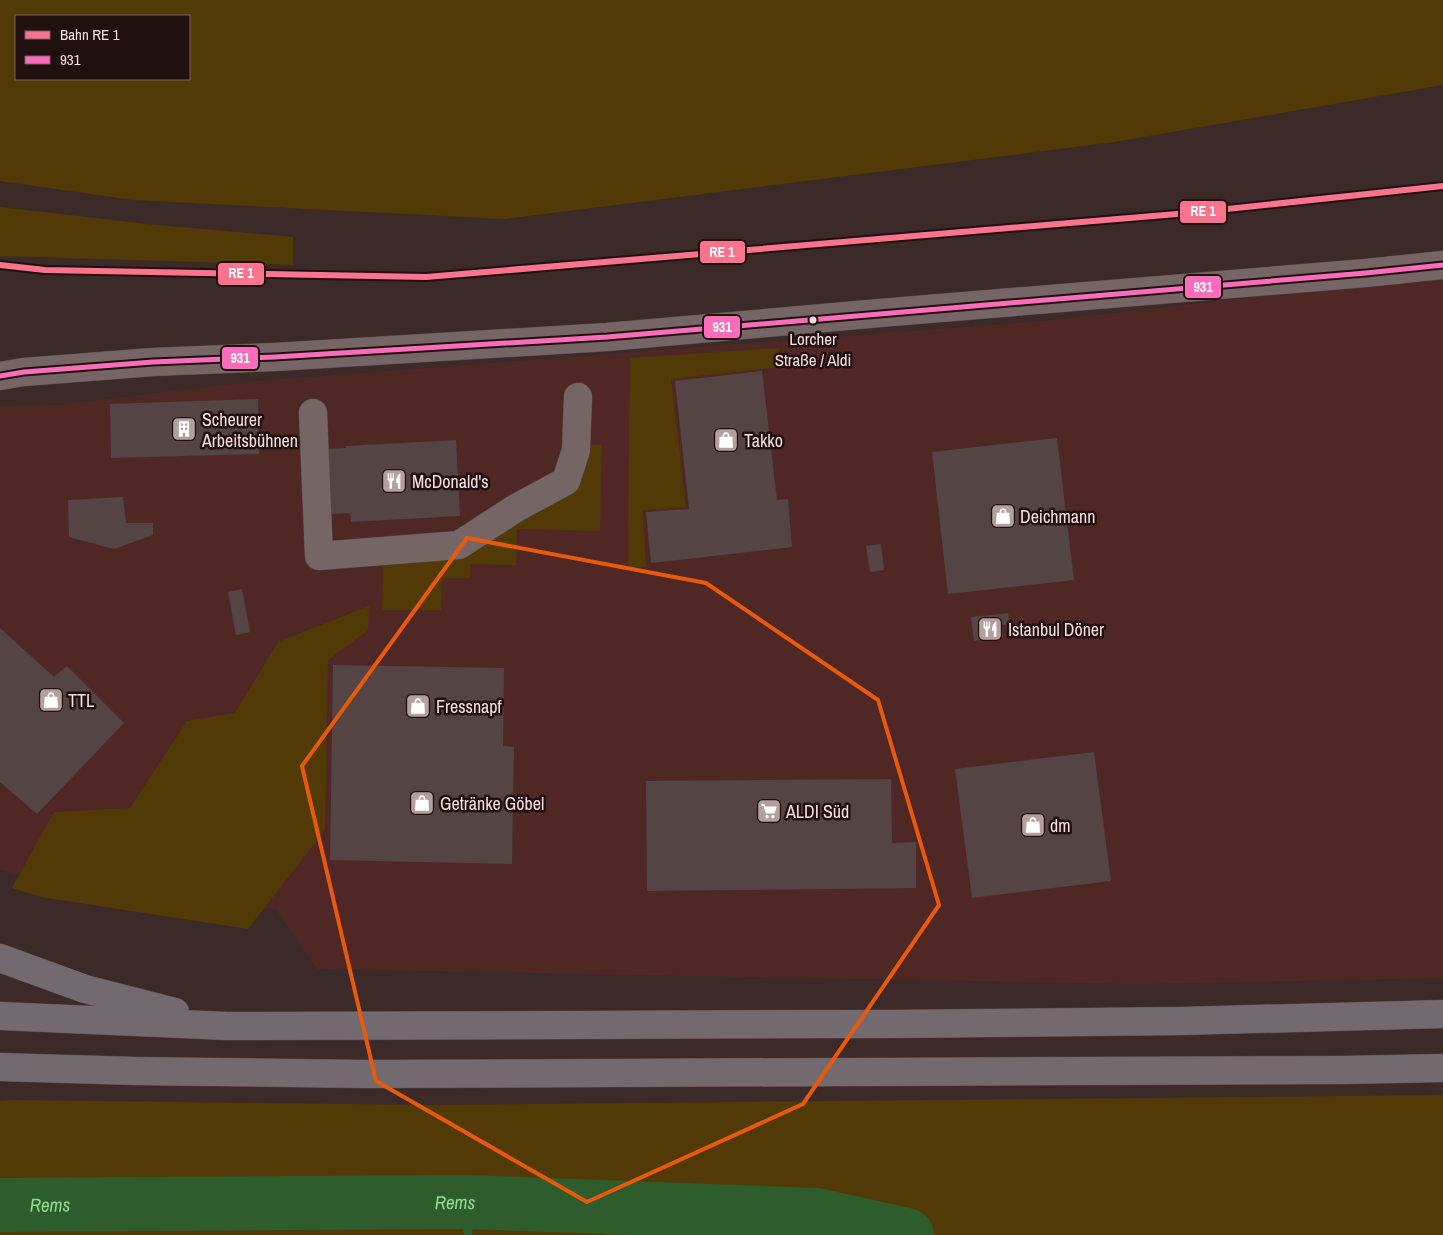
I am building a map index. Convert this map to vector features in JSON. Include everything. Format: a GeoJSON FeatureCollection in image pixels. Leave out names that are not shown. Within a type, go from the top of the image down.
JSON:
{"type":"FeatureCollection","features":[{"type":"Feature","properties":{"kind":"highway"},"geometry":{"type":"LineString","coordinates":[[0,958],[85,989],[227,1026]]}},
{"type":"Feature","properties":{"kind":"highway"},"geometry":{"type":"LineString","coordinates":[[0,1016],[227,1026],[884,1024],[1443,1014]]}},
{"type":"Feature","properties":{"kind":"highway"},"geometry":{"type":"LineString","coordinates":[[0,1067],[365,1074],[1443,1068]]}},
{"type":"Feature","properties":{"kind":"street"},"geometry":{"type":"LineString","coordinates":[[0,376],[24,372],[133,363],[275,358],[607,337],[1443,265]]}},
{"type":"Feature","properties":{"kind":"street"},"geometry":{"type":"LineString","coordinates":[[313,413],[319,556],[459,545],[516,508],[566,480],[576,450],[578,397]]}},
{"type":"Feature","properties":{"kind":"highlighted area"},"geometry":{"type":"Polygon","coordinates":[[[467,538],[706,583],[878,700],[939,905],[803,1104],[587,1202],[376,1081],[302,766],[467,538]]]}},
{"type":"Feature","properties":{"kind":"shaded area"},"geometry":{"type":"Polygon","coordinates":[[[0,0],[1443,0],[1443,85],[1114,142],[505,219],[133,200],[0,181],[0,0]]]}},
{"type":"Feature","properties":{"kind":"shaded area"},"geometry":{"type":"Polygon","coordinates":[[[0,207],[147,224],[293,237],[293,265],[0,256],[0,207]]]}},
{"type":"Feature","properties":{"kind":"shaded area"},"geometry":{"type":"Polygon","coordinates":[[[1443,276],[1443,978],[1138,984],[317,969],[276,909],[95,897],[0,869],[0,406],[59,405],[256,381],[1045,321],[1443,276]]]}},
{"type":"Feature","properties":{"kind":"shaded area"},"geometry":{"type":"Polygon","coordinates":[[[779,348],[781,367],[671,379],[686,507],[643,510],[646,567],[628,569],[630,358],[779,348]]]}},
{"type":"Feature","properties":{"kind":"shaded area"},"geometry":{"type":"Polygon","coordinates":[[[585,445],[602,445],[600,531],[517,529],[516,565],[470,564],[470,578],[442,578],[441,610],[382,610],[383,566],[461,557],[585,445]]]}},
{"type":"Feature","properties":{"kind":"shaded area"},"geometry":{"type":"Polygon","coordinates":[[[369,606],[368,630],[328,660],[325,830],[248,929],[41,897],[12,888],[54,812],[130,808],[187,721],[235,713],[278,642],[369,606]]]}},
{"type":"Feature","properties":{"kind":"shaded area"},"geometry":{"type":"Polygon","coordinates":[[[1443,1095],[1443,1235],[0,1235],[0,1101],[9,1100],[435,1105],[1443,1095]]]}},
{"type":"Feature","properties":{"kind":"building","name":"Takko"},"geometry":{"type":"Polygon","coordinates":[[[762,371],[777,500],[788,499],[792,547],[651,563],[646,512],[689,509],[675,381],[762,371]]]}},
{"type":"Feature","properties":{"kind":"building","name":"Scheurer Arbeitsbühnen"},"geometry":{"type":"Polygon","coordinates":[[[258,399],[259,454],[111,458],[110,404],[258,399]]]}},
{"type":"Feature","properties":{"kind":"building","name":"Deichmann"},"geometry":{"type":"Polygon","coordinates":[[[1057,438],[1074,580],[948,594],[932,452],[1057,438]]]}},
{"type":"Feature","properties":{"kind":"building","name":"McDonald's"},"geometry":{"type":"Polygon","coordinates":[[[456,440],[460,516],[351,522],[350,513],[331,514],[327,449],[346,448],[346,446],[456,440]]]}},
{"type":"Feature","properties":{"kind":"building"},"geometry":{"type":"Polygon","coordinates":[[[123,497],[126,523],[153,523],[153,535],[114,549],[69,537],[68,500],[123,497]]]}},
{"type":"Feature","properties":{"kind":"building"},"geometry":{"type":"Polygon","coordinates":[[[881,544],[884,570],[870,572],[866,546],[881,544]]]}},
{"type":"Feature","properties":{"kind":"building"},"geometry":{"type":"Polygon","coordinates":[[[242,589],[250,632],[236,635],[228,592],[242,589]]]}},
{"type":"Feature","properties":{"kind":"building"},"geometry":{"type":"Polygon","coordinates":[[[1008,613],[1010,624],[1002,625],[1003,637],[974,641],[971,617],[1008,613]]]}},
{"type":"Feature","properties":{"kind":"building","name":"TTL"},"geometry":{"type":"Polygon","coordinates":[[[0,628],[54,677],[67,666],[124,723],[37,814],[0,782],[0,628]]]}},
{"type":"Feature","properties":{"kind":"building","name":"Getränke Göbel"},"geometry":{"type":"Polygon","coordinates":[[[333,665],[504,668],[503,746],[514,747],[512,864],[330,860],[333,665]]]}},
{"type":"Feature","properties":{"kind":"building","name":"dm"},"geometry":{"type":"Polygon","coordinates":[[[1094,752],[1111,881],[972,898],[955,769],[1094,752]]]}},
{"type":"Feature","properties":{"kind":"building","name":"ALDI Süd"},"geometry":{"type":"Polygon","coordinates":[[[891,779],[892,843],[916,842],[916,888],[647,891],[646,781],[891,779]]]}},
{"type":"Feature","properties":{"kind":"waterway"},"geometry":{"type":"LineString","coordinates":[[467,1202],[468,1235]]}},
{"type":"Feature","properties":{"kind":"waterway","name":"Rems"},"geometry":{"type":"LineString","coordinates":[[0,1205],[467,1202],[817,1215],[907,1235]]}},
{"type":"Feature","properties":{"kind":"transit line"},"geometry":{"type":"LineString","coordinates":[[0,265],[45,270],[426,277],[1189,213],[1443,186]]}},
{"type":"Feature","properties":{"kind":"transit line","name":"931"},"geometry":{"type":"LineString","coordinates":[[0,376],[24,372],[153,362],[275,357],[607,337],[1443,265]]}},
{"type":"Feature","properties":{"kind":"place","name":"Lorcher Straße / Aldi"},"geometry":{"type":"Point","coordinates":[813,320]}},
{"type":"Feature","properties":{"kind":"place","name":"Scheurer Arbeitsbühnen"},"geometry":{"type":"Point","coordinates":[184,429]}},
{"type":"Feature","properties":{"kind":"place","name":"Takko"},"geometry":{"type":"Point","coordinates":[726,440]}},
{"type":"Feature","properties":{"kind":"place","name":"McDonald's"},"geometry":{"type":"Point","coordinates":[394,481]}},
{"type":"Feature","properties":{"kind":"place","name":"Deichmann"},"geometry":{"type":"Point","coordinates":[1003,516]}},
{"type":"Feature","properties":{"kind":"place","name":"Istanbul Döner"},"geometry":{"type":"Point","coordinates":[990,629]}},
{"type":"Feature","properties":{"kind":"place","name":"TTL"},"geometry":{"type":"Point","coordinates":[51,700]}},
{"type":"Feature","properties":{"kind":"place","name":"Fressnapf"},"geometry":{"type":"Point","coordinates":[418,706]}},
{"type":"Feature","properties":{"kind":"place","name":"Getränke Göbel"},"geometry":{"type":"Point","coordinates":[422,803]}},
{"type":"Feature","properties":{"kind":"place","name":"ALDI Süd"},"geometry":{"type":"Point","coordinates":[769,811]}},
{"type":"Feature","properties":{"kind":"place","name":"dm"},"geometry":{"type":"Point","coordinates":[1033,825]}}]}
